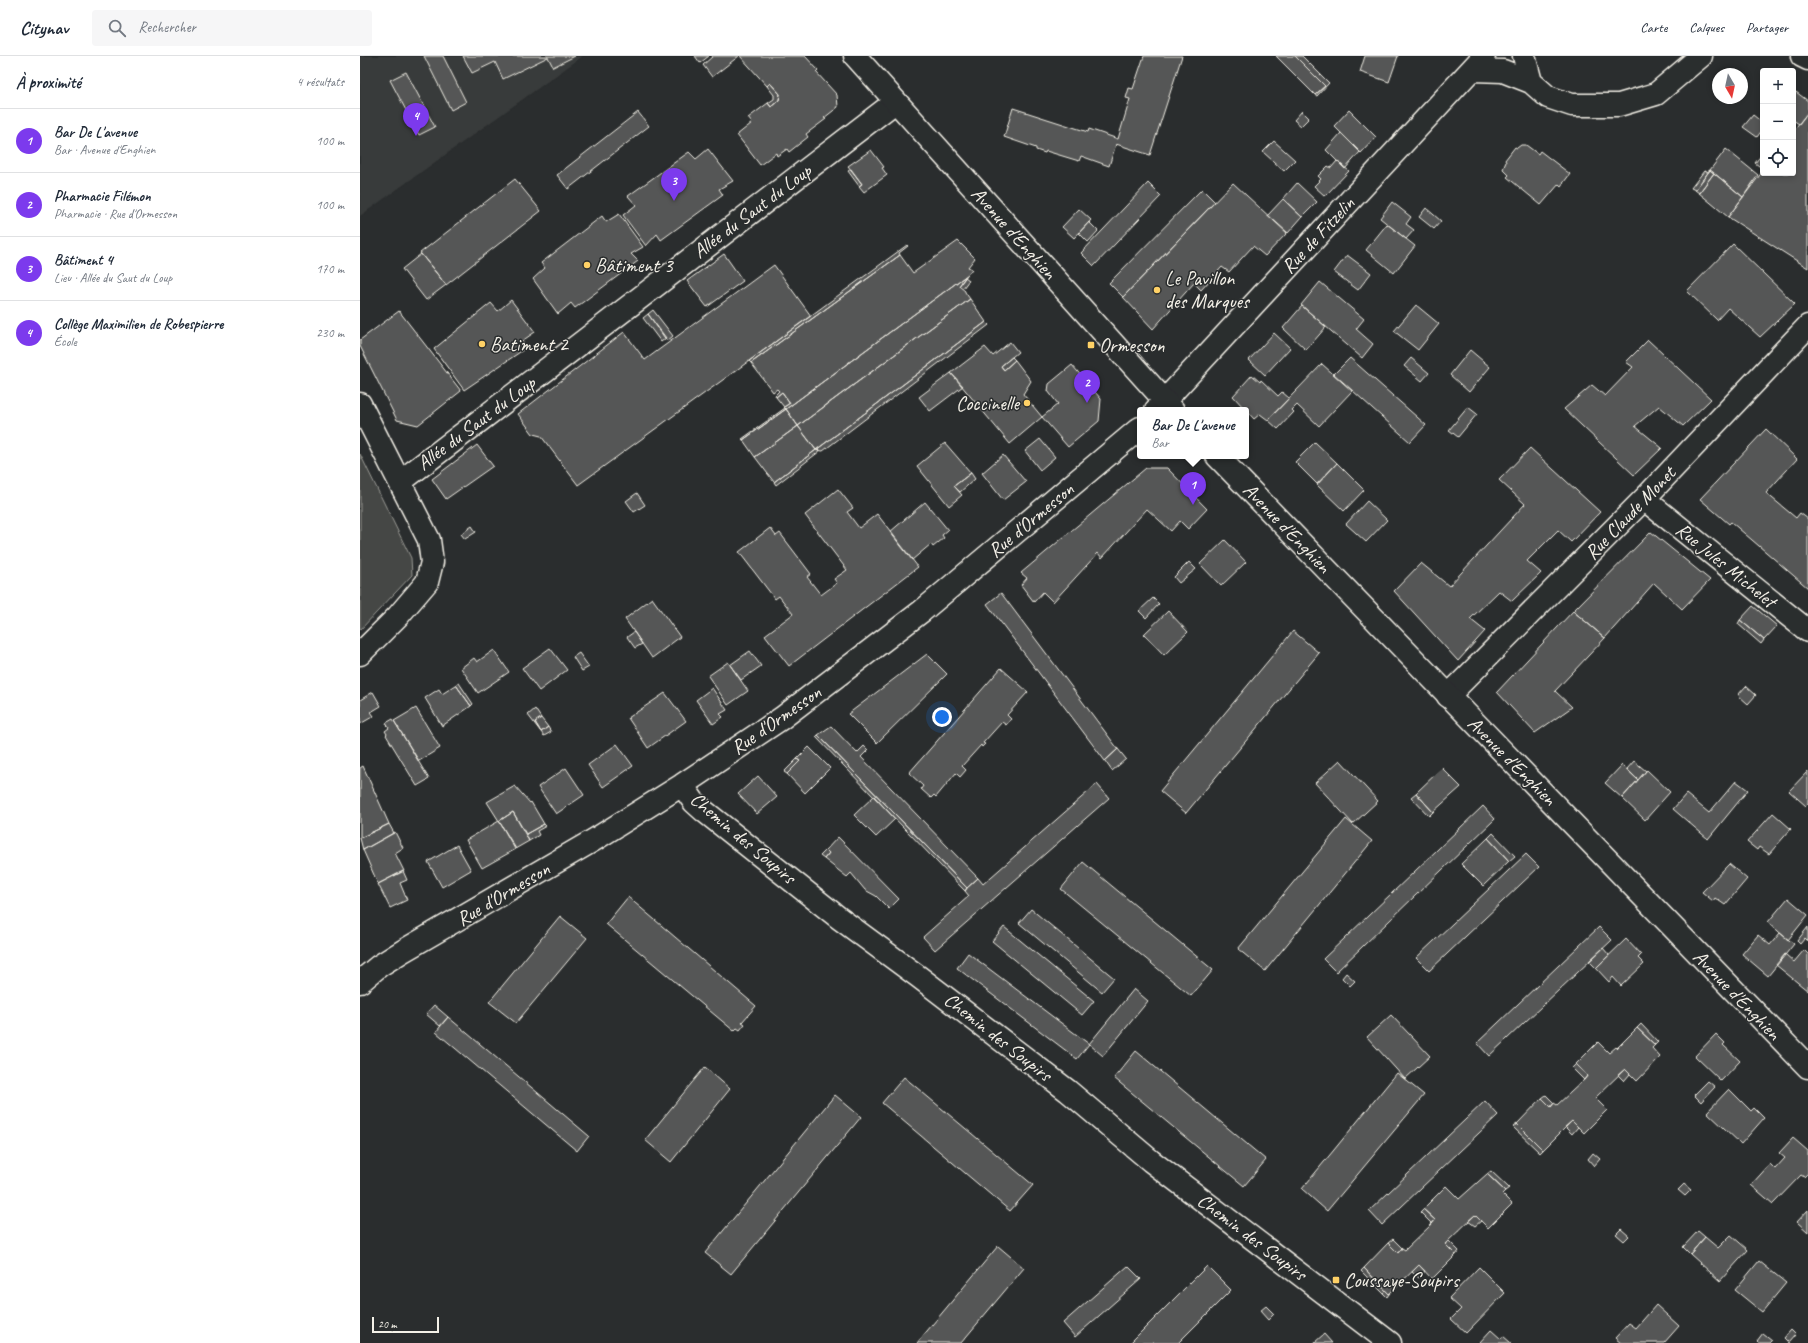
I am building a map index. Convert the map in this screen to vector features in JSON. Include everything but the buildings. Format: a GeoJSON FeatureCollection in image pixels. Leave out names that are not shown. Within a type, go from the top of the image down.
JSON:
{"type":"FeatureCollection","features":[{"type":"Feature","properties":{"kind":"street","name":"Avenue d'Enghien"},"geometry":{"type":"LineString","coordinates":[[855,56],[1165,407]]}},
{"type":"Feature","properties":{"kind":"street"},"geometry":{"type":"LineString","coordinates":[[1524,56],[1531,82]]}},
{"type":"Feature","properties":{"kind":"street","name":"Rue de Fitzelin"},"geometry":{"type":"LineString","coordinates":[[1165,407],[1478,63],[1531,82],[1548,97],[1572,105],[1619,105],[1656,94],[1701,56]]}},
{"type":"Feature","properties":{"kind":"street"},"geometry":{"type":"LineString","coordinates":[[1802,56],[1808,59]]}},
{"type":"Feature","properties":{"kind":"street","name":"Allée du Saut du Loup"},"geometry":{"type":"LineString","coordinates":[[400,482],[895,102]]}},
{"type":"Feature","properties":{"kind":"street","name":"Rue Claude Monet"},"geometry":{"type":"LineString","coordinates":[[1448,696],[1644,499],[1808,326]]}},
{"type":"Feature","properties":{"kind":"street"},"geometry":{"type":"LineString","coordinates":[[360,404],[428,540],[432,562],[427,582],[398,616],[360,654]]}},
{"type":"Feature","properties":{"kind":"street","name":"Rue d'Ormesson"},"geometry":{"type":"LineString","coordinates":[[360,982],[370,968],[580,848],[682,785],[782,718],[864,657],[1137,431]]}},
{"type":"Feature","properties":{"kind":"street","name":"Avenue d'Enghien"},"geometry":{"type":"LineString","coordinates":[[1220,459],[1448,696],[1570,819],[1666,922],[1808,1067]]}},
{"type":"Feature","properties":{"kind":"street","name":"Rue Jules Michelet"},"geometry":{"type":"LineString","coordinates":[[1644,499],[1808,631]]}},
{"type":"Feature","properties":{"kind":"street","name":"Chemin des Soupirs"},"geometry":{"type":"LineString","coordinates":[[682,785],[694,802],[704,811],[833,913],[1068,1091],[1151,1161],[1390,1343]]}},
{"type":"Feature","properties":{"kind":"shaded area"},"geometry":{"type":"Polygon","coordinates":[[[360,56],[583,56],[360,216],[360,56]]]}},
{"type":"Feature","properties":{"kind":"shaded area"},"geometry":{"type":"Polygon","coordinates":[[[360,454],[411,558],[412,575],[360,630],[360,454]]]}},
{"type":"Feature","properties":{"kind":"place","name":"Collège Maximilien de Robespierre"},"geometry":{"type":"Point","coordinates":[416,136]}},
{"type":"Feature","properties":{"kind":"place","name":"Bâtiment 4"},"geometry":{"type":"Point","coordinates":[674,201]}},
{"type":"Feature","properties":{"kind":"place","name":"Bâtiment 3"},"geometry":{"type":"Point","coordinates":[587,265]}},
{"type":"Feature","properties":{"kind":"place","name":"Le Pavillon des Marques"},"geometry":{"type":"Point","coordinates":[1157,290]}},
{"type":"Feature","properties":{"kind":"place","name":"Batiment 2"},"geometry":{"type":"Point","coordinates":[482,344]}},
{"type":"Feature","properties":{"kind":"place","name":"Ormesson"},"geometry":{"type":"Point","coordinates":[1091,345]}},
{"type":"Feature","properties":{"kind":"place","name":"Coccinelle"},"geometry":{"type":"Point","coordinates":[1027,403]}},
{"type":"Feature","properties":{"kind":"place","name":"Pharmacie Filémon"},"geometry":{"type":"Point","coordinates":[1087,403]}},
{"type":"Feature","properties":{"kind":"place","name":"Bar De L'avenue"},"geometry":{"type":"Point","coordinates":[1193,505]}},
{"type":"Feature","properties":{"kind":"place","name":"Coussaye-Soupirs"},"geometry":{"type":"Point","coordinates":[1336,1280]}}]}
